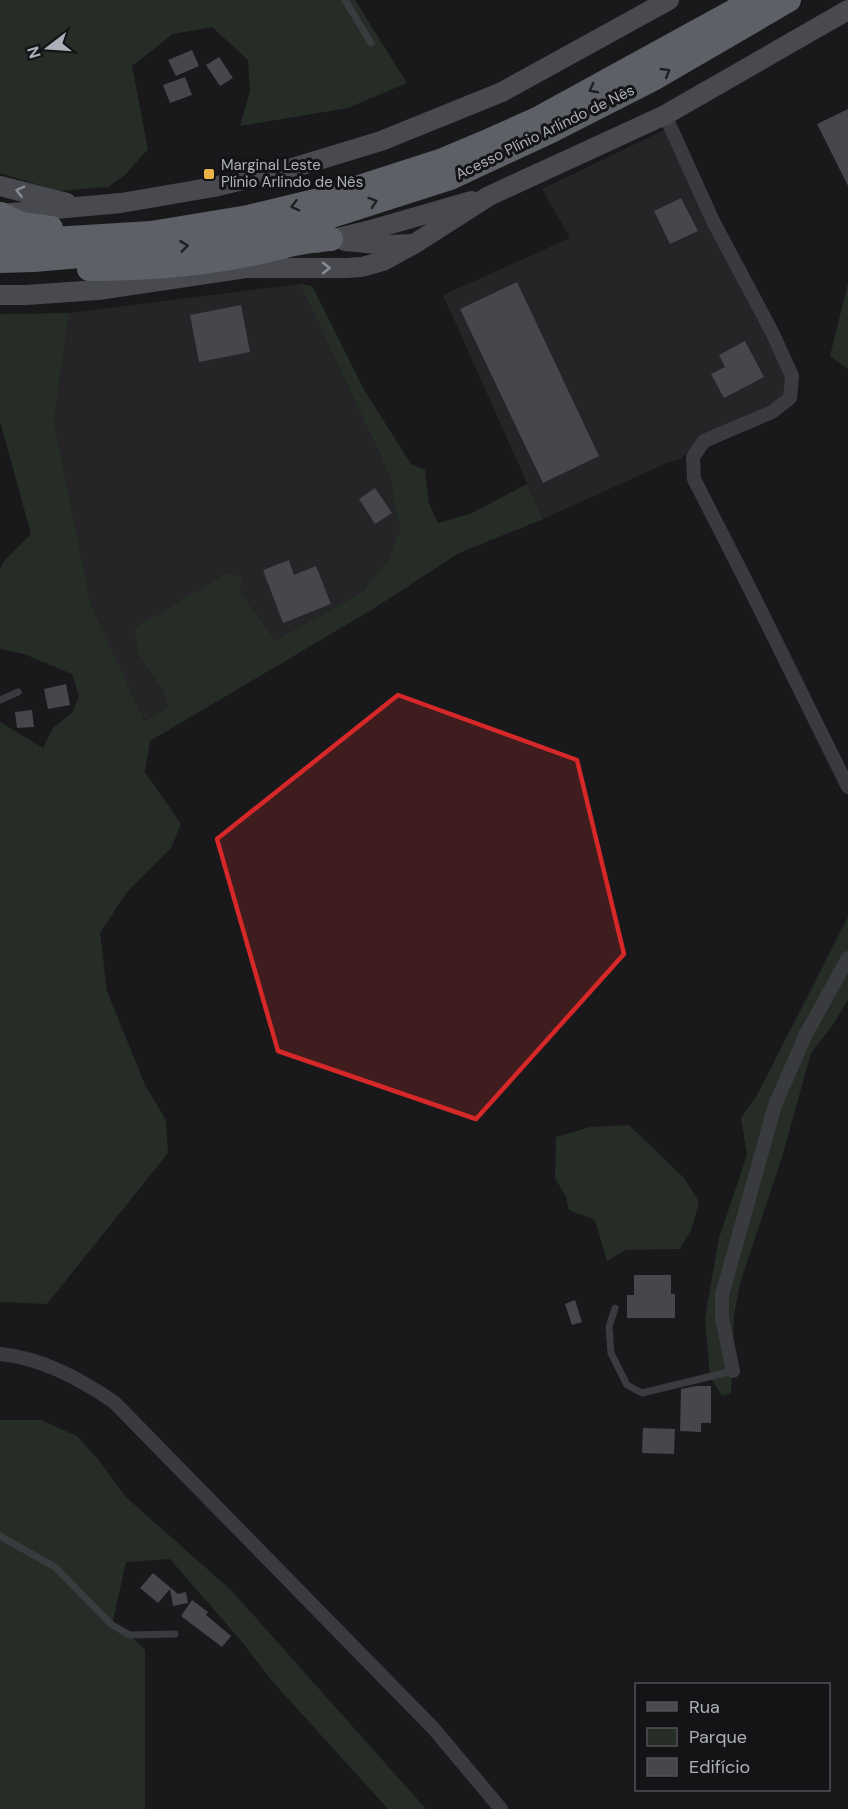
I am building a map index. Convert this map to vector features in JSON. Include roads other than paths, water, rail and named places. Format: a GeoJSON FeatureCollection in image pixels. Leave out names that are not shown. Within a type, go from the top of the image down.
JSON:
{"type":"FeatureCollection","features":[{"type":"Feature","properties":{"kind":"highway","name":"Acesso Plínio Arlindo de Nês"},"geometry":{"type":"LineString","coordinates":[[0,239],[53,239],[151,233],[248,217],[330,196],[440,161],[537,119],[754,0]]}},
{"type":"Feature","properties":{"kind":"highway","name":"Acesso Plínio Arlindo de Nês"},"geometry":{"type":"LineString","coordinates":[[0,261],[160,249],[234,238],[325,218],[450,178],[551,131],[655,78],[789,0]]}},
{"type":"Feature","properties":{"kind":"highway"},"geometry":{"type":"LineString","coordinates":[[0,214],[21,224],[46,228],[202,216],[248,217]]}},
{"type":"Feature","properties":{"kind":"highway"},"geometry":{"type":"LineString","coordinates":[[34,260],[89,269],[140,269],[204,263],[255,254],[303,241],[331,239]]}},
{"type":"Feature","properties":{"kind":"main road"},"geometry":{"type":"LineString","coordinates":[[0,214],[121,203],[214,187],[292,168],[381,141],[502,92],[662,1]]}},
{"type":"Feature","properties":{"kind":"main road"},"geometry":{"type":"LineString","coordinates":[[0,295],[98,290],[246,268],[362,267],[383,261],[489,196],[665,115],[848,10]]}},
{"type":"Feature","properties":{"kind":"main road"},"geometry":{"type":"LineString","coordinates":[[0,186],[81,206]]}},
{"type":"Feature","properties":{"kind":"main road"},"geometry":{"type":"LineString","coordinates":[[246,268],[331,239],[489,196]]}},
{"type":"Feature","properties":{"kind":"main road"},"geometry":{"type":"LineString","coordinates":[[331,239],[378,244],[414,244]]}},
{"type":"Feature","properties":{"kind":"street"},"geometry":{"type":"LineString","coordinates":[[665,115],[713,220],[772,332],[792,376],[790,398],[772,412],[704,441],[693,458],[694,479],[848,787]]}},
{"type":"Feature","properties":{"kind":"street"},"geometry":{"type":"LineString","coordinates":[[733,1371],[723,1318],[722,1295],[725,1284],[775,1105],[805,1036],[848,958]]}},
{"type":"Feature","properties":{"kind":"street"},"geometry":{"type":"LineString","coordinates":[[0,1354],[13,1355],[51,1367],[85,1383],[114,1402],[434,1729],[501,1809]]}},
{"type":"Feature","properties":{"kind":"lane"},"geometry":{"type":"LineString","coordinates":[[345,0],[371,43]]}},
{"type":"Feature","properties":{"kind":"lane"},"geometry":{"type":"LineString","coordinates":[[0,700],[18,692]]}},
{"type":"Feature","properties":{"kind":"lane"},"geometry":{"type":"LineString","coordinates":[[615,1308],[609,1327],[611,1353],[627,1385],[642,1393],[733,1371]]}},
{"type":"Feature","properties":{"kind":"lane"},"geometry":{"type":"LineString","coordinates":[[0,1536],[54,1567],[112,1625],[130,1635],[175,1634]]}},
{"type":"Feature","properties":{"kind":"place","name":"Marginal Leste Plínio Arlindo de Nês"},"geometry":{"type":"Point","coordinates":[209,174]}}]}
